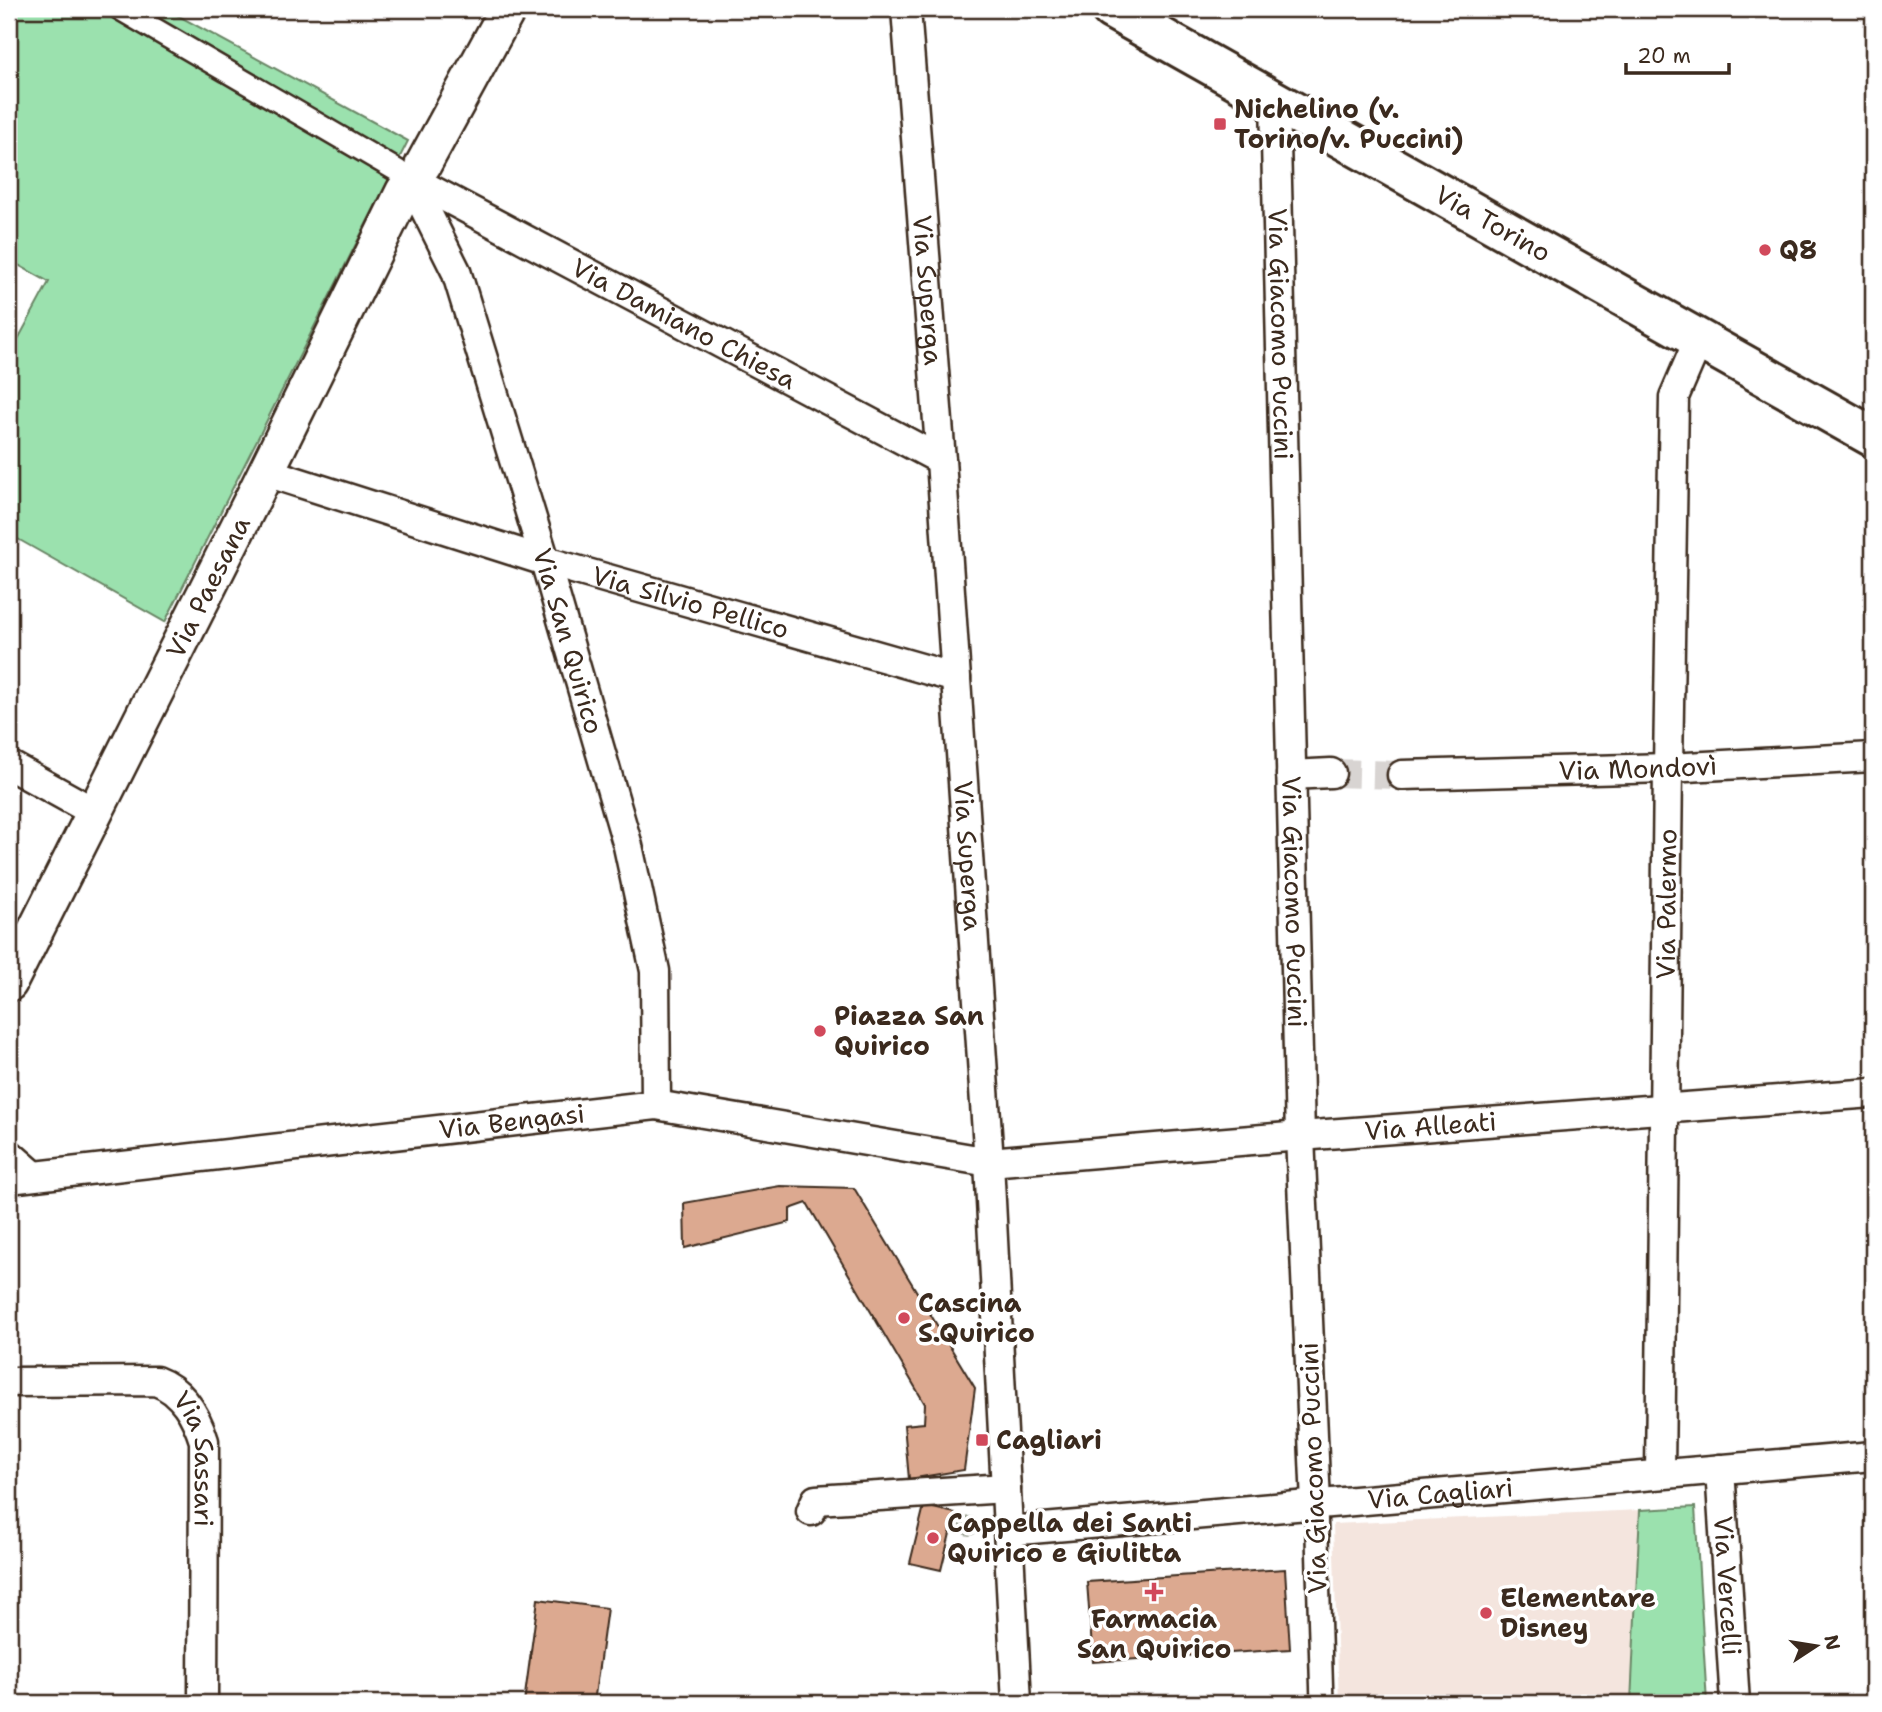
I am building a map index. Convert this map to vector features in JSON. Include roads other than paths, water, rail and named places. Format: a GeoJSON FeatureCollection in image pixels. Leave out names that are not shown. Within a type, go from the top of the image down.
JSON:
{"type":"FeatureCollection","features":[{"type":"Feature","properties":{"kind":"main road","name":"Via Torino"},"geometry":{"type":"LineString","coordinates":[[1121,11],[1873,437]]}},
{"type":"Feature","properties":{"kind":"street","name":"Via Damiano Chiesa"},"geometry":{"type":"LineString","coordinates":[[120,9],[414,181],[941,460]]}},
{"type":"Feature","properties":{"kind":"street"},"geometry":{"type":"LineString","coordinates":[[414,181],[508,9]]}},
{"type":"Feature","properties":{"kind":"street","name":"Via Superga"},"geometry":{"type":"LineString","coordinates":[[906,9],[941,460],[989,1162],[1017,1703]]}},
{"type":"Feature","properties":{"kind":"street","name":"Via Giacomo Puccini"},"geometry":{"type":"LineString","coordinates":[[1275,100],[1300,1136],[1322,1703]]}},
{"type":"Feature","properties":{"kind":"street","name":"Via Paesana"},"geometry":{"type":"LineString","coordinates":[[9,983],[414,181]]}},
{"type":"Feature","properties":{"kind":"street","name":"Via San Quirico"},"geometry":{"type":"LineString","coordinates":[[414,181],[456,271],[545,561],[628,846],[655,971],[656,1105]]}},
{"type":"Feature","properties":{"kind":"street","name":"Via Palermo"},"geometry":{"type":"LineString","coordinates":[[1660,1474],[1674,397],[1699,339]]}},
{"type":"Feature","properties":{"kind":"street","name":"Via Silvio Pellico"},"geometry":{"type":"LineString","coordinates":[[266,472],[545,561],[956,678]]}},
{"type":"Feature","properties":{"kind":"street","name":"Via Mondovì"},"geometry":{"type":"LineString","coordinates":[[1402,775],[1668,768],[1873,757]]}},
{"type":"Feature","properties":{"kind":"street"},"geometry":{"type":"LineString","coordinates":[[9,765],[94,812]]}},
{"type":"Feature","properties":{"kind":"street"},"geometry":{"type":"LineString","coordinates":[[1291,775],[1331,774]]}},
{"type":"Feature","properties":{"kind":"street","name":"Via Alleati"},"geometry":{"type":"LineString","coordinates":[[989,1162],[1873,1094]]}},
{"type":"Feature","properties":{"kind":"street","name":"Via Bengasi"},"geometry":{"type":"LineString","coordinates":[[9,1154],[21,1177],[656,1105],[989,1162]]}},
{"type":"Feature","properties":{"kind":"street","name":"Via Sassari"},"geometry":{"type":"LineString","coordinates":[[9,1382],[156,1381],[178,1394],[190,1408],[204,1441],[203,1703]]}},
{"type":"Feature","properties":{"kind":"street","name":"Via Cagliari"},"geometry":{"type":"LineString","coordinates":[[1008,1531],[1873,1456]]}},
{"type":"Feature","properties":{"kind":"street","name":"Via Vercelli"},"geometry":{"type":"LineString","coordinates":[[1720,1469],[1735,1703]]}},
{"type":"Feature","properties":{"kind":"street"},"geometry":{"type":"LineString","coordinates":[[811,1511],[816,1500],[1006,1488]]}},
{"type":"Feature","properties":{"kind":"tunnel"},"geometry":{"type":"LineString","coordinates":[[1331,773],[1402,775]]}},
{"type":"Feature","properties":{"kind":"place","name":"Nichelino (v. Torino/v. Puccini)"},"geometry":{"type":"Point","coordinates":[1220,124]}},
{"type":"Feature","properties":{"kind":"place","name":"Q8"},"geometry":{"type":"Point","coordinates":[1765,250]}},
{"type":"Feature","properties":{"kind":"place","name":"Piazza San Quirico"},"geometry":{"type":"Point","coordinates":[820,1031]}},
{"type":"Feature","properties":{"kind":"place","name":"Cascina S.Quirico"},"geometry":{"type":"Point","coordinates":[904,1318]}},
{"type":"Feature","properties":{"kind":"place","name":"Cagliari"},"geometry":{"type":"Point","coordinates":[982,1440]}},
{"type":"Feature","properties":{"kind":"place","name":"Cappella dei Santi Quirico e Giulitta"},"geometry":{"type":"Point","coordinates":[933,1538]}},
{"type":"Feature","properties":{"kind":"place","name":"Farmacia San Quirico"},"geometry":{"type":"Point","coordinates":[1154,1592]}},
{"type":"Feature","properties":{"kind":"place","name":"Elementare Disney"},"geometry":{"type":"Point","coordinates":[1486,1613]}}]}
